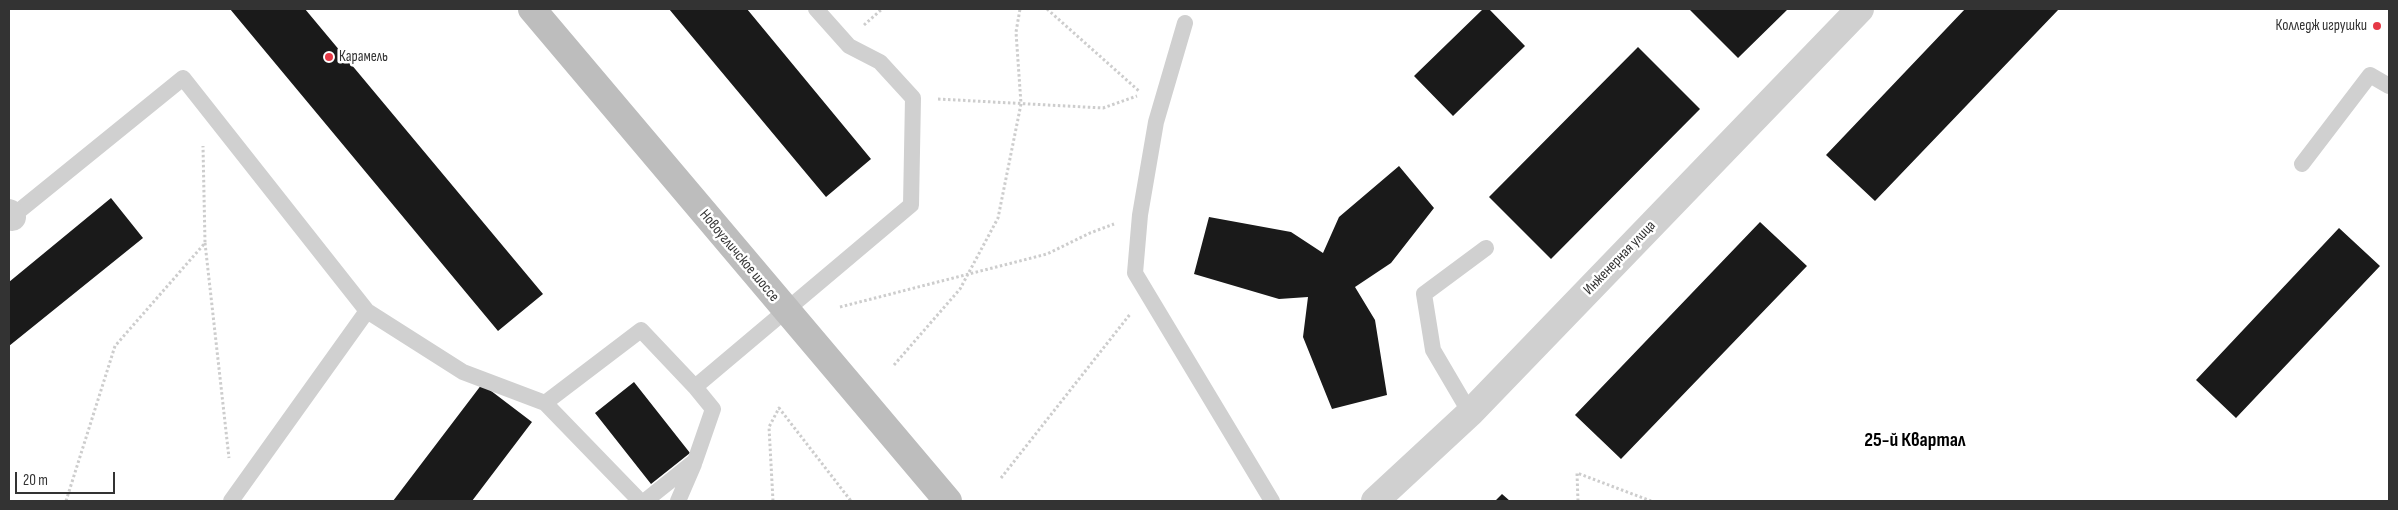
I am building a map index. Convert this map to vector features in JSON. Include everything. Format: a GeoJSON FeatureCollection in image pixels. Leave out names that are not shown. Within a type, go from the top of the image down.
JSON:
{"type":"FeatureCollection","features":[{"type":"Feature","properties":{"kind":"main road","name":"Новоугличское шоссе"},"geometry":{"type":"LineString","coordinates":[[532,9],[948,501]]}},
{"type":"Feature","properties":{"kind":"street","name":"Инженерная улица"},"geometry":{"type":"LineString","coordinates":[[1375,501],[1470,413],[1860,9]]}},
{"type":"Feature","properties":{"kind":"lane"},"geometry":{"type":"LineString","coordinates":[[695,387],[911,205],[913,98],[880,62],[849,46],[816,9]]}},
{"type":"Feature","properties":{"kind":"lane"},"geometry":{"type":"LineString","coordinates":[[1185,23],[1156,122],[1140,215],[1135,273],[1272,501]]}},
{"type":"Feature","properties":{"kind":"lane"},"geometry":{"type":"LineString","coordinates":[[2302,164],[2370,75],[2389,86]]}},
{"type":"Feature","properties":{"kind":"lane"},"geometry":{"type":"LineString","coordinates":[[10,216],[183,78],[367,311],[463,372],[545,403],[640,501]]}},
{"type":"Feature","properties":{"kind":"lane"},"geometry":{"type":"LineString","coordinates":[[1470,413],[1433,350],[1424,294],[1486,248]]}},
{"type":"Feature","properties":{"kind":"lane"},"geometry":{"type":"LineString","coordinates":[[232,499],[367,311]]}},
{"type":"Feature","properties":{"kind":"lane"},"geometry":{"type":"LineString","coordinates":[[545,403],[641,330],[714,409],[678,501]]}},
{"type":"Feature","properties":{"kind":"lane"},"geometry":{"type":"LineString","coordinates":[[645,501],[695,461]]}},
{"type":"Feature","properties":{"kind":"path"},"geometry":{"type":"LineString","coordinates":[[894,365],[960,289],[998,218],[1022,104],[1016,32],[1020,9]]}},
{"type":"Feature","properties":{"kind":"path"},"geometry":{"type":"LineString","coordinates":[[913,98],[1103,108],[1142,94],[1047,9]]}},
{"type":"Feature","properties":{"kind":"path"},"geometry":{"type":"LineString","coordinates":[[202,103],[205,243],[232,499]]}},
{"type":"Feature","properties":{"kind":"path"},"geometry":{"type":"LineString","coordinates":[[840,307],[1047,254],[1090,233],[1140,215]]}},
{"type":"Feature","properties":{"kind":"path"},"geometry":{"type":"LineString","coordinates":[[66,501],[115,346],[205,243]]}},
{"type":"Feature","properties":{"kind":"path"},"geometry":{"type":"LineString","coordinates":[[1001,478],[1147,293]]}},
{"type":"Feature","properties":{"kind":"path"},"geometry":{"type":"LineString","coordinates":[[773,501],[768,427],[779,408],[851,501]]}},
{"type":"Feature","properties":{"kind":"path"},"geometry":{"type":"LineString","coordinates":[[1578,501],[1576,473],[1651,501]]}},
{"type":"Feature","properties":{"kind":"building"},"geometry":{"type":"Polygon","coordinates":[[[230,9],[305,9],[543,294],[498,331],[230,9]]]}},
{"type":"Feature","properties":{"kind":"building"},"geometry":{"type":"Polygon","coordinates":[[[669,9],[747,9],[871,159],[826,197],[669,9]]]}},
{"type":"Feature","properties":{"kind":"building"},"geometry":{"type":"Polygon","coordinates":[[[1483,9],[1489,9],[1525,46],[1453,116],[1414,76],[1483,9]]]}},
{"type":"Feature","properties":{"kind":"building"},"geometry":{"type":"Polygon","coordinates":[[[1689,9],[1788,9],[1738,58],[1689,9]]]}},
{"type":"Feature","properties":{"kind":"building"},"geometry":{"type":"Polygon","coordinates":[[[1965,9],[2059,9],[1875,201],[1826,155],[1965,9]]]}},
{"type":"Feature","properties":{"kind":"building"},"geometry":{"type":"Polygon","coordinates":[[[1638,47],[1700,109],[1551,259],[1489,197],[1638,47]]]}},
{"type":"Feature","properties":{"kind":"building"},"geometry":{"type":"Polygon","coordinates":[[[1399,166],[1434,208],[1391,263],[1355,287],[1375,320],[1387,395],[1332,409],[1303,337],[1308,297],[1279,299],[1194,274],[1209,217],[1291,232],[1323,253],[1339,217],[1399,166]]]}},
{"type":"Feature","properties":{"kind":"building"},"geometry":{"type":"Polygon","coordinates":[[[111,198],[143,238],[9,346],[9,282],[111,198]]]}},
{"type":"Feature","properties":{"kind":"building"},"geometry":{"type":"Polygon","coordinates":[[[1760,222],[1807,266],[1621,459],[1575,415],[1760,222]]]}},
{"type":"Feature","properties":{"kind":"building"},"geometry":{"type":"Polygon","coordinates":[[[2339,228],[2380,266],[2236,418],[2196,380],[2339,228]]]}},
{"type":"Feature","properties":{"kind":"building"},"geometry":{"type":"Polygon","coordinates":[[[634,382],[690,453],[651,484],[595,413],[634,382]]]}},
{"type":"Feature","properties":{"kind":"building"},"geometry":{"type":"Polygon","coordinates":[[[482,384],[532,422],[472,501],[393,501],[482,384]]]}},
{"type":"Feature","properties":{"kind":"building"},"geometry":{"type":"Polygon","coordinates":[[[1502,494],[1510,501],[1495,501],[1502,494]]]}},
{"type":"Feature","properties":{"kind":"place","name":"Колледж игрушки"},"geometry":{"type":"Point","coordinates":[2377,26]}},
{"type":"Feature","properties":{"kind":"place","name":"Карамель"},"geometry":{"type":"Point","coordinates":[329,57]}},
{"type":"Feature","properties":{"kind":"district","name":"25-й Квартал"},"geometry":{"type":"Point","coordinates":[1915,441]}}]}
